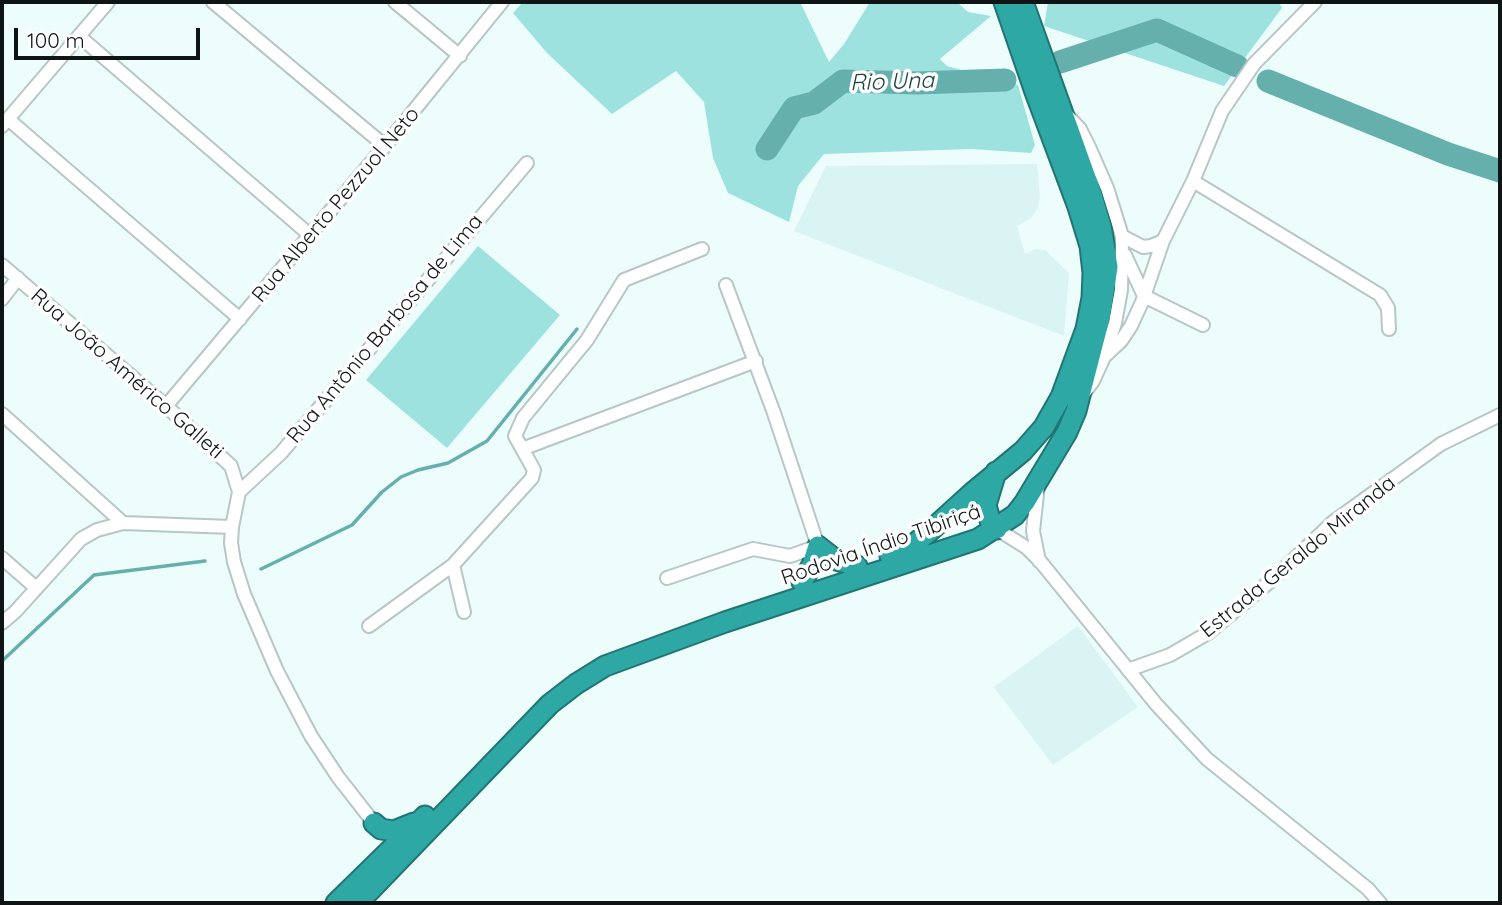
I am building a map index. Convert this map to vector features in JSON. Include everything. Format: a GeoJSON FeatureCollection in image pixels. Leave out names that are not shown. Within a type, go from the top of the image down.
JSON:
{"type":"FeatureCollection","features":[{"type":"Feature","properties":{"kind":"highway","name":"Rodovia Índio Tibiriçá"},"geometry":{"type":"LineString","coordinates":[[357,894],[436,804],[560,682],[589,663],[680,625],[802,582],[897,554],[913,545],[1023,451],[1044,427],[1061,397],[1086,329],[1092,298],[1093,273],[1090,246],[1079,207],[1004,2]]}},
{"type":"Feature","properties":{"kind":"highway","name":"Rodovia Índio Tibiriçá"},"geometry":{"type":"LineString","coordinates":[[336,903],[357,894],[551,704],[605,666],[785,602],[978,539],[1015,515],[1039,482],[1067,432],[1079,401],[1100,318],[1108,267],[1101,226],[1023,2]]}},
{"type":"Feature","properties":{"kind":"highway"},"geometry":{"type":"LineString","coordinates":[[997,471],[986,505],[991,524],[997,528]]}},
{"type":"Feature","properties":{"kind":"highway"},"geometry":{"type":"LineString","coordinates":[[802,582],[813,565],[818,546],[836,560],[857,566]]}},
{"type":"Feature","properties":{"kind":"highway"},"geometry":{"type":"LineString","coordinates":[[374,823],[386,831],[401,830],[436,804]]}},
{"type":"Feature","properties":{"kind":"highway"},"geometry":{"type":"LineString","coordinates":[[357,894],[377,848],[374,823]]}},
{"type":"Feature","properties":{"kind":"street"},"geometry":{"type":"LineString","coordinates":[[108,2],[5,123],[240,319]]}},
{"type":"Feature","properties":{"kind":"street"},"geometry":{"type":"LineString","coordinates":[[213,2],[385,146]]}},
{"type":"Feature","properties":{"kind":"street"},"geometry":{"type":"LineString","coordinates":[[395,2],[460,56]]}},
{"type":"Feature","properties":{"kind":"street","name":"Rua Alberto Pezzuol Neto"},"geometry":{"type":"LineString","coordinates":[[166,406],[311,236],[502,2]]}},
{"type":"Feature","properties":{"kind":"street"},"geometry":{"type":"LineString","coordinates":[[1104,356],[1121,341],[1130,326],[1144,296],[1163,241],[1193,181],[1222,111],[1236,87],[1283,32],[1315,2]]}},
{"type":"Feature","properties":{"kind":"street"},"geometry":{"type":"LineString","coordinates":[[79,36],[311,236]]}},
{"type":"Feature","properties":{"kind":"street"},"geometry":{"type":"LineString","coordinates":[[1060,108],[1080,130],[1089,147],[1107,188],[1122,242],[1144,296],[1203,325]]}},
{"type":"Feature","properties":{"kind":"street","name":"Rua Antônio Barbosa de Lima"},"geometry":{"type":"LineString","coordinates":[[239,492],[281,453],[527,163]]}},
{"type":"Feature","properties":{"kind":"street"},"geometry":{"type":"LineString","coordinates":[[1193,181],[1380,295],[1388,308],[1389,329]]}},
{"type":"Feature","properties":{"kind":"street"},"geometry":{"type":"LineString","coordinates":[[1122,242],[1143,247],[1163,241]]}},
{"type":"Feature","properties":{"kind":"street"},"geometry":{"type":"LineString","coordinates":[[1079,401],[1093,381],[1115,323],[1121,290],[1122,242]]}},
{"type":"Feature","properties":{"kind":"street"},"geometry":{"type":"LineString","coordinates":[[369,626],[453,565],[532,478],[534,470],[515,436],[523,418],[587,340],[624,280],[702,249]]}},
{"type":"Feature","properties":{"kind":"street","name":"Rua João Américo Galleti"},"geometry":{"type":"LineString","coordinates":[[2,265],[232,466],[239,492]]}},
{"type":"Feature","properties":{"kind":"street"},"geometry":{"type":"LineString","coordinates":[[2,299],[18,278]]}},
{"type":"Feature","properties":{"kind":"street"},"geometry":{"type":"LineString","coordinates":[[667,578],[753,549],[790,556],[818,546],[756,361],[726,285]]}},
{"type":"Feature","properties":{"kind":"street"},"geometry":{"type":"LineString","coordinates":[[522,449],[756,361]]}},
{"type":"Feature","properties":{"kind":"street"},"geometry":{"type":"LineString","coordinates":[[2,414],[123,523]]}},
{"type":"Feature","properties":{"kind":"street","name":"Estrada Geraldo Miranda"},"geometry":{"type":"LineString","coordinates":[[1128,670],[1170,655],[1208,633],[1273,579],[1333,522],[1441,444],[1500,415]]}},
{"type":"Feature","properties":{"kind":"street"},"geometry":{"type":"LineString","coordinates":[[1039,482],[1033,531],[1040,561]]}},
{"type":"Feature","properties":{"kind":"street"},"geometry":{"type":"LineString","coordinates":[[239,492],[232,527],[234,562],[244,594],[277,671],[311,736],[338,777],[374,823]]}},
{"type":"Feature","properties":{"kind":"street"},"geometry":{"type":"LineString","coordinates":[[2,623],[81,538],[97,530],[123,523],[232,527]]}},
{"type":"Feature","properties":{"kind":"street"},"geometry":{"type":"LineString","coordinates":[[997,528],[1027,548],[1040,561],[1156,704],[1207,759],[1368,889],[1380,903]]}},
{"type":"Feature","properties":{"kind":"street"},"geometry":{"type":"LineString","coordinates":[[2,558],[35,587]]}},
{"type":"Feature","properties":{"kind":"street"},"geometry":{"type":"LineString","coordinates":[[453,565],[464,612]]}},
{"type":"Feature","properties":{"kind":"shaded area"},"geometry":{"type":"Polygon","coordinates":[[[523,2],[800,2],[829,62],[844,44],[870,2],[957,2],[968,12],[991,16],[940,59],[947,66],[1018,85],[1035,145],[1031,153],[971,149],[824,154],[798,186],[789,222],[728,193],[713,158],[704,102],[676,71],[612,114],[547,53],[513,13],[523,2]]]}},
{"type":"Feature","properties":{"kind":"shaded area"},"geometry":{"type":"Polygon","coordinates":[[[1048,2],[1279,2],[1282,8],[1224,86],[1044,26],[1048,2]]]}},
{"type":"Feature","properties":{"kind":"shaded area"},"geometry":{"type":"Polygon","coordinates":[[[1037,164],[1040,198],[1038,208],[1031,218],[1017,226],[1025,254],[1035,249],[1045,250],[1069,273],[1064,336],[794,231],[826,166],[1037,164]]]}},
{"type":"Feature","properties":{"kind":"shaded area"},"geometry":{"type":"Polygon","coordinates":[[[478,246],[560,315],[447,448],[366,380],[478,246]]]}},
{"type":"Feature","properties":{"kind":"shaded area"},"geometry":{"type":"Polygon","coordinates":[[[1078,626],[1138,707],[1053,765],[994,687],[1078,626]]]}},
{"type":"Feature","properties":{"kind":"waterway","name":"Rio Una"},"geometry":{"type":"LineString","coordinates":[[1060,62],[1157,30],[1237,66]]}},
{"type":"Feature","properties":{"kind":"waterway","name":"Rio Una"},"geometry":{"type":"LineString","coordinates":[[767,149],[794,108],[814,103],[843,81],[917,83],[1005,80]]}},
{"type":"Feature","properties":{"kind":"waterway","name":"Rio Una"},"geometry":{"type":"LineString","coordinates":[[1268,81],[1448,154],[1500,171]]}},
{"type":"Feature","properties":{"kind":"waterway"},"geometry":{"type":"LineString","coordinates":[[261,569],[352,525],[382,492],[401,477],[448,463],[487,441],[577,329]]}},
{"type":"Feature","properties":{"kind":"waterway"},"geometry":{"type":"LineString","coordinates":[[2,661],[94,575],[205,561]]}}]}
